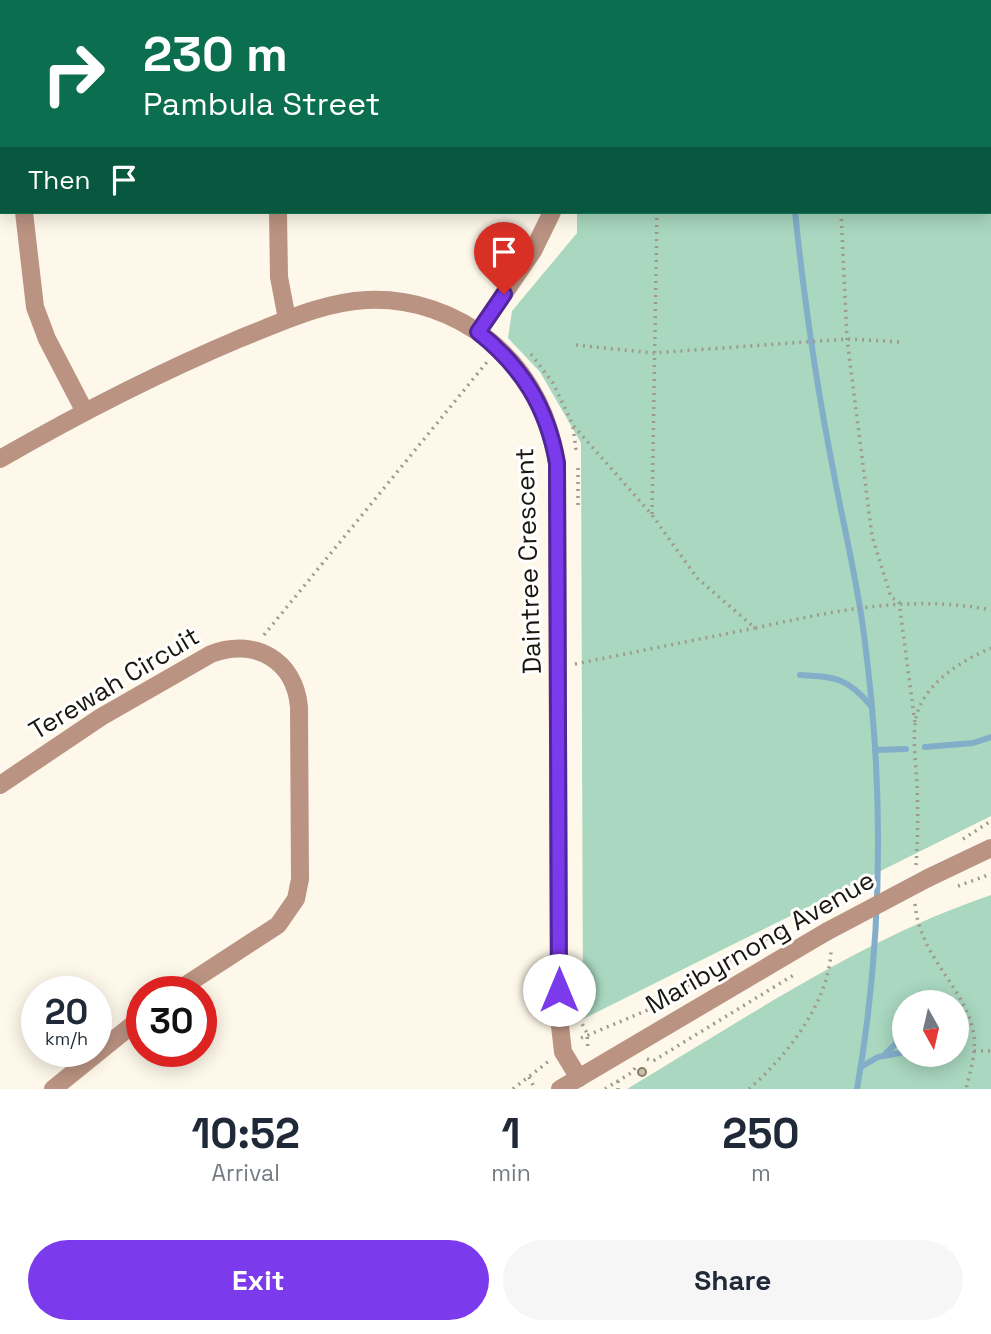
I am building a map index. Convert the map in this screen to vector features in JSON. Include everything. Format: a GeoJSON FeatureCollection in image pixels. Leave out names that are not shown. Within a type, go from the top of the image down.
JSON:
{"type":"FeatureCollection","features":[{"type":"Feature","properties":{"kind":"street"},"geometry":{"type":"LineString","coordinates":[[24,214],[35,307],[47,339],[85,412]]}},
{"type":"Feature","properties":{"kind":"street"},"geometry":{"type":"LineString","coordinates":[[278,214],[279,277],[287,319]]}},
{"type":"Feature","properties":{"kind":"street"},"geometry":{"type":"LineString","coordinates":[[478,332],[533,251],[551,214]]}},
{"type":"Feature","properties":{"kind":"street","name":"Daintree Crescent"},"geometry":{"type":"LineString","coordinates":[[0,459],[85,412],[181,365],[287,319],[348,302],[387,300],[435,310],[478,332],[499,349],[532,389],[554,444],[558,483],[559,1017],[563,1051],[583,1075]]}},
{"type":"Feature","properties":{"kind":"street","name":"Terewah Circuit"},"geometry":{"type":"LineString","coordinates":[[0,785],[101,717],[211,654],[231,648],[253,649]]}},
{"type":"Feature","properties":{"kind":"street"},"geometry":{"type":"LineString","coordinates":[[200,976],[278,925],[292,909],[299,889],[299,697],[286,669],[270,656],[253,649]]}},
{"type":"Feature","properties":{"kind":"street","name":"Maribyrnong Avenue"},"geometry":{"type":"LineString","coordinates":[[560,1089],[826,932],[991,848]]}},
{"type":"Feature","properties":{"kind":"street"},"geometry":{"type":"LineString","coordinates":[[52,1089],[126,1030]]}},
{"type":"Feature","properties":{"kind":"path"},"geometry":{"type":"LineString","coordinates":[[652,515],[657,214]]}},
{"type":"Feature","properties":{"kind":"path"},"geometry":{"type":"LineString","coordinates":[[841,214],[847,339],[872,536],[891,597],[899,602]]}},
{"type":"Feature","properties":{"kind":"path"},"geometry":{"type":"LineString","coordinates":[[576,345],[653,353],[847,339],[901,342]]}},
{"type":"Feature","properties":{"kind":"path"},"geometry":{"type":"LineString","coordinates":[[524,347],[540,362],[573,425],[652,515],[697,578],[755,628]]}},
{"type":"Feature","properties":{"kind":"path"},"geometry":{"type":"LineString","coordinates":[[253,649],[481,366],[499,349]]}},
{"type":"Feature","properties":{"kind":"path"},"geometry":{"type":"LineString","coordinates":[[573,425],[578,472],[578,522]]}},
{"type":"Feature","properties":{"kind":"path"},"geometry":{"type":"LineString","coordinates":[[899,602],[915,723]]}},
{"type":"Feature","properties":{"kind":"path"},"geometry":{"type":"LineString","coordinates":[[558,664],[578,664],[871,604],[942,602],[991,610]]}},
{"type":"Feature","properties":{"kind":"path"},"geometry":{"type":"LineString","coordinates":[[578,651],[578,664]]}},
{"type":"Feature","properties":{"kind":"path"},"geometry":{"type":"LineString","coordinates":[[513,1089],[587,1033],[607,1030],[648,1010],[661,1011],[669,1006],[671,996],[682,989],[760,942],[800,926]]}},
{"type":"Feature","properties":{"kind":"path"},"geometry":{"type":"LineString","coordinates":[[642,1058],[653,1061],[765,995],[807,965]]}},
{"type":"Feature","properties":{"kind":"path"},"geometry":{"type":"LineString","coordinates":[[749,1089],[811,1017],[830,975]]}},
{"type":"Feature","properties":{"kind":"path"},"geometry":{"type":"LineString","coordinates":[[579,1004],[579,1018],[587,1033],[583,1075]]}},
{"type":"Feature","properties":{"kind":"path"},"geometry":{"type":"LineString","coordinates":[[974,1051],[991,1051]]}},
{"type":"Feature","properties":{"kind":"path"},"geometry":{"type":"LineString","coordinates":[[605,1089],[632,1073],[635,1062]]}},
{"type":"Feature","properties":{"kind":"path"},"geometry":{"type":"LineString","coordinates":[[529,1077],[535,1089]]}},
{"type":"Feature","properties":{"kind":"path"},"geometry":{"type":"LineString","coordinates":[[618,1082],[618,1089]]}},
{"type":"Feature","properties":{"kind":"green space"},"geometry":{"type":"Polygon","coordinates":[[[577,214],[991,214],[991,816],[583,1019],[581,443],[540,372],[508,338],[512,311],[577,233],[577,214]]]}},
{"type":"Feature","properties":{"kind":"green space"},"geometry":{"type":"Polygon","coordinates":[[[991,895],[991,1089],[627,1089],[804,982],[896,934],[991,895]]]}},
{"type":"Feature","properties":{"kind":"building"},"geometry":{"type":"Polygon","coordinates":[[[663,998],[667,1002],[663,1006],[659,1002],[663,998]]]}},
{"type":"Feature","properties":{"kind":"building"},"geometry":{"type":"Polygon","coordinates":[[[642,1068],[646,1072],[642,1076],[638,1072],[642,1068]]]}},
{"type":"Feature","properties":{"kind":"waterway"},"geometry":{"type":"LineString","coordinates":[[795,214],[816,373],[854,572],[871,691],[877,805],[876,919],[866,1033],[857,1089]]}},
{"type":"Feature","properties":{"kind":"waterway"},"geometry":{"type":"LineString","coordinates":[[800,675],[832,678],[848,684],[871,706]]}},
{"type":"Feature","properties":{"kind":"waterway"},"geometry":{"type":"LineString","coordinates":[[925,747],[973,743],[991,737]]}},
{"type":"Feature","properties":{"kind":"waterway"},"geometry":{"type":"LineString","coordinates":[[875,750],[906,749]]}},
{"type":"Feature","properties":{"kind":"waterway"},"geometry":{"type":"LineString","coordinates":[[886,1053],[892,1047]]}},
{"type":"Feature","properties":{"kind":"waterway"},"geometry":{"type":"LineString","coordinates":[[861,1067],[878,1057],[892,1054]]}},
{"type":"Feature","properties":{"kind":"route"},"geometry":{"type":"LineString","coordinates":[[504,294],[478,332],[508,358],[532,389],[548,425],[557,463],[559,990]]}}]}
